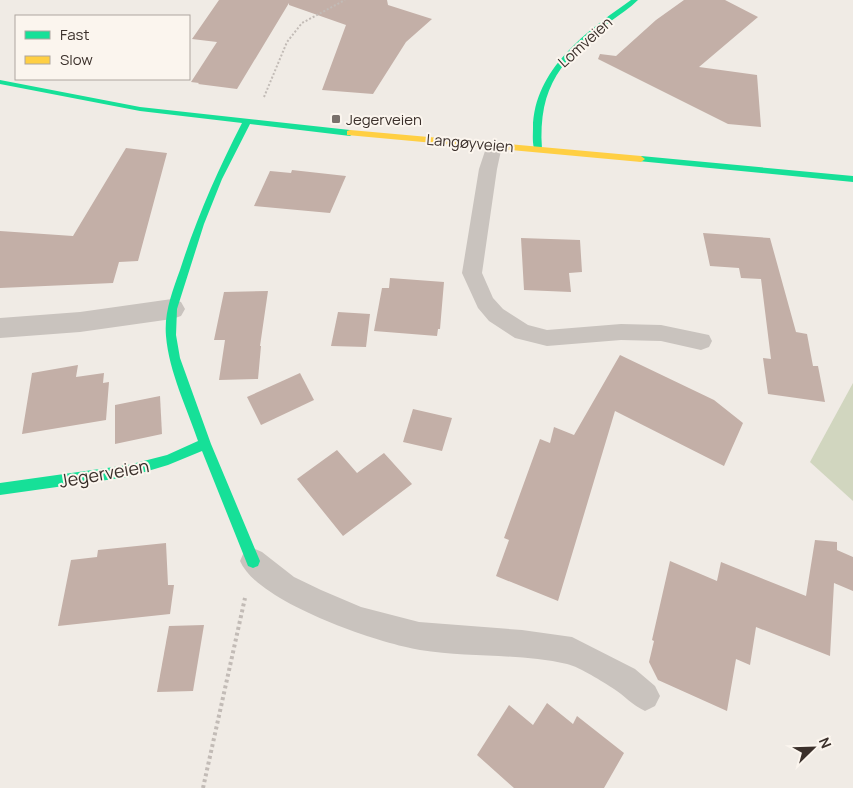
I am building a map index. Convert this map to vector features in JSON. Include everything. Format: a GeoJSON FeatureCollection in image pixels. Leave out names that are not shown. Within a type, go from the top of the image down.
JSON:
{"type":"FeatureCollection","features":[{"type":"Feature","properties":{"kind":"street","name":"Lomveien"},"geometry":{"type":"LineString","coordinates":[[538,150],[535,132],[539,106],[546,84],[556,68],[576,47],[635,0]]}},
{"type":"Feature","properties":{"kind":"street","name":"Langøyveien"},"geometry":{"type":"LineString","coordinates":[[0,82],[134,110],[853,179]]}},
{"type":"Feature","properties":{"kind":"street"},"geometry":{"type":"LineString","coordinates":[[246,122],[207,206],[172,309],[171,334],[175,358],[205,444],[253,561]]}},
{"type":"Feature","properties":{"kind":"street"},"geometry":{"type":"LineString","coordinates":[[0,328],[80,322],[172,309]]}},
{"type":"Feature","properties":{"kind":"street","name":"Jegerveien"},"geometry":{"type":"LineString","coordinates":[[0,488],[128,472],[168,460],[205,444]]}},
{"type":"Feature","properties":{"kind":"lane"},"geometry":{"type":"LineString","coordinates":[[494,146],[488,169],[472,273],[485,302],[496,315],[522,332],[547,338],[621,332],[661,333],[701,340]]}},
{"type":"Feature","properties":{"kind":"lane"},"geometry":{"type":"LineString","coordinates":[[253,561],[285,586],[312,600],[360,620],[419,636],[522,644],[572,652],[625,679],[645,696]]}},
{"type":"Feature","properties":{"kind":"path"},"geometry":{"type":"LineString","coordinates":[[262,102],[288,42],[302,23],[345,0]]}},
{"type":"Feature","properties":{"kind":"path"},"geometry":{"type":"LineString","coordinates":[[203,788],[253,561]]}},
{"type":"Feature","properties":{"kind":"green space"},"geometry":{"type":"Polygon","coordinates":[[[853,383],[853,501],[810,462],[853,383]]]}},
{"type":"Feature","properties":{"kind":"building"},"geometry":{"type":"Polygon","coordinates":[[[219,0],[387,0],[388,5],[432,19],[406,42],[373,94],[322,90],[346,25],[289,5],[289,3],[237,89],[191,82],[217,42],[192,39],[219,0]]]}},
{"type":"Feature","properties":{"kind":"building"},"geometry":{"type":"Polygon","coordinates":[[[684,0],[725,0],[758,17],[699,67],[757,75],[761,127],[728,124],[598,59],[600,54],[616,56],[656,20],[684,0]]]}},
{"type":"Feature","properties":{"kind":"building"},"geometry":{"type":"Polygon","coordinates":[[[126,148],[167,153],[138,261],[119,262],[113,283],[0,288],[0,231],[73,236],[126,148]]]}},
{"type":"Feature","properties":{"kind":"building"},"geometry":{"type":"Polygon","coordinates":[[[292,170],[346,176],[330,213],[254,206],[270,171],[291,173],[292,170]]]}},
{"type":"Feature","properties":{"kind":"building"},"geometry":{"type":"Polygon","coordinates":[[[703,233],[770,238],[796,332],[807,334],[813,366],[818,366],[825,402],[768,394],[763,358],[771,359],[761,279],[741,278],[739,268],[710,266],[703,233]]]}},
{"type":"Feature","properties":{"kind":"building"},"geometry":{"type":"Polygon","coordinates":[[[521,238],[580,240],[582,272],[569,273],[571,292],[524,290],[521,238]]]}},
{"type":"Feature","properties":{"kind":"building"},"geometry":{"type":"Polygon","coordinates":[[[390,278],[444,282],[440,329],[438,329],[437,336],[374,331],[382,288],[389,288],[390,278]]]}},
{"type":"Feature","properties":{"kind":"building"},"geometry":{"type":"Polygon","coordinates":[[[268,291],[260,346],[258,379],[219,380],[225,340],[214,340],[224,292],[268,291]]]}},
{"type":"Feature","properties":{"kind":"building"},"geometry":{"type":"Polygon","coordinates":[[[338,312],[370,314],[366,347],[331,346],[338,312]]]}},
{"type":"Feature","properties":{"kind":"building"},"geometry":{"type":"Polygon","coordinates":[[[620,355],[714,400],[743,423],[724,466],[615,411],[558,601],[496,576],[509,540],[504,538],[540,439],[550,443],[554,427],[574,435],[620,355]]]}},
{"type":"Feature","properties":{"kind":"building"},"geometry":{"type":"Polygon","coordinates":[[[78,365],[76,377],[104,373],[103,383],[109,382],[106,420],[22,434],[32,373],[78,365]]]}},
{"type":"Feature","properties":{"kind":"building"},"geometry":{"type":"Polygon","coordinates":[[[300,373],[314,400],[261,425],[247,397],[300,373]]]}},
{"type":"Feature","properties":{"kind":"building"},"geometry":{"type":"Polygon","coordinates":[[[160,396],[162,434],[115,444],[115,405],[160,396]]]}},
{"type":"Feature","properties":{"kind":"building"},"geometry":{"type":"Polygon","coordinates":[[[413,409],[452,418],[442,451],[403,442],[413,409]]]}},
{"type":"Feature","properties":{"kind":"building"},"geometry":{"type":"Polygon","coordinates":[[[337,450],[357,473],[384,453],[412,484],[343,536],[297,479],[337,450]]]}},
{"type":"Feature","properties":{"kind":"building"},"geometry":{"type":"Polygon","coordinates":[[[815,540],[837,542],[837,550],[853,557],[853,591],[834,583],[830,656],[756,627],[750,665],[736,659],[727,711],[658,680],[649,662],[654,641],[652,640],[670,561],[717,581],[721,562],[806,596],[815,540]]]}},
{"type":"Feature","properties":{"kind":"building"},"geometry":{"type":"Polygon","coordinates":[[[166,543],[168,585],[174,585],[170,614],[58,626],[71,560],[97,557],[98,550],[166,543]]]}},
{"type":"Feature","properties":{"kind":"building"},"geometry":{"type":"Polygon","coordinates":[[[204,625],[193,691],[157,692],[169,626],[204,625]]]}},
{"type":"Feature","properties":{"kind":"building"},"geometry":{"type":"Polygon","coordinates":[[[547,703],[573,724],[577,716],[624,753],[604,788],[514,788],[477,755],[509,705],[533,725],[547,703]]]}},
{"type":"Feature","properties":{"kind":"traffic: fast"},"geometry":{"type":"LineString","coordinates":[[538,149],[537,124],[539,105],[547,84],[556,70],[580,43],[608,19],[635,0]]}},
{"type":"Feature","properties":{"kind":"traffic: fast"},"geometry":{"type":"LineString","coordinates":[[0,82],[140,109],[350,133]]}},
{"type":"Feature","properties":{"kind":"traffic: fast"},"geometry":{"type":"LineString","coordinates":[[246,123],[218,179],[199,224],[172,309],[171,335],[175,358],[205,444],[253,561]]}},
{"type":"Feature","properties":{"kind":"traffic: fast"},"geometry":{"type":"LineString","coordinates":[[641,159],[853,179]]}},
{"type":"Feature","properties":{"kind":"traffic: fast"},"geometry":{"type":"LineString","coordinates":[[0,489],[128,471],[168,460],[205,444]]}},
{"type":"Feature","properties":{"kind":"traffic: slow"},"geometry":{"type":"LineString","coordinates":[[350,133],[641,159]]}},
{"type":"Feature","properties":{"kind":"place","name":"Jegerveien"},"geometry":{"type":"Point","coordinates":[336,119]}}]}
